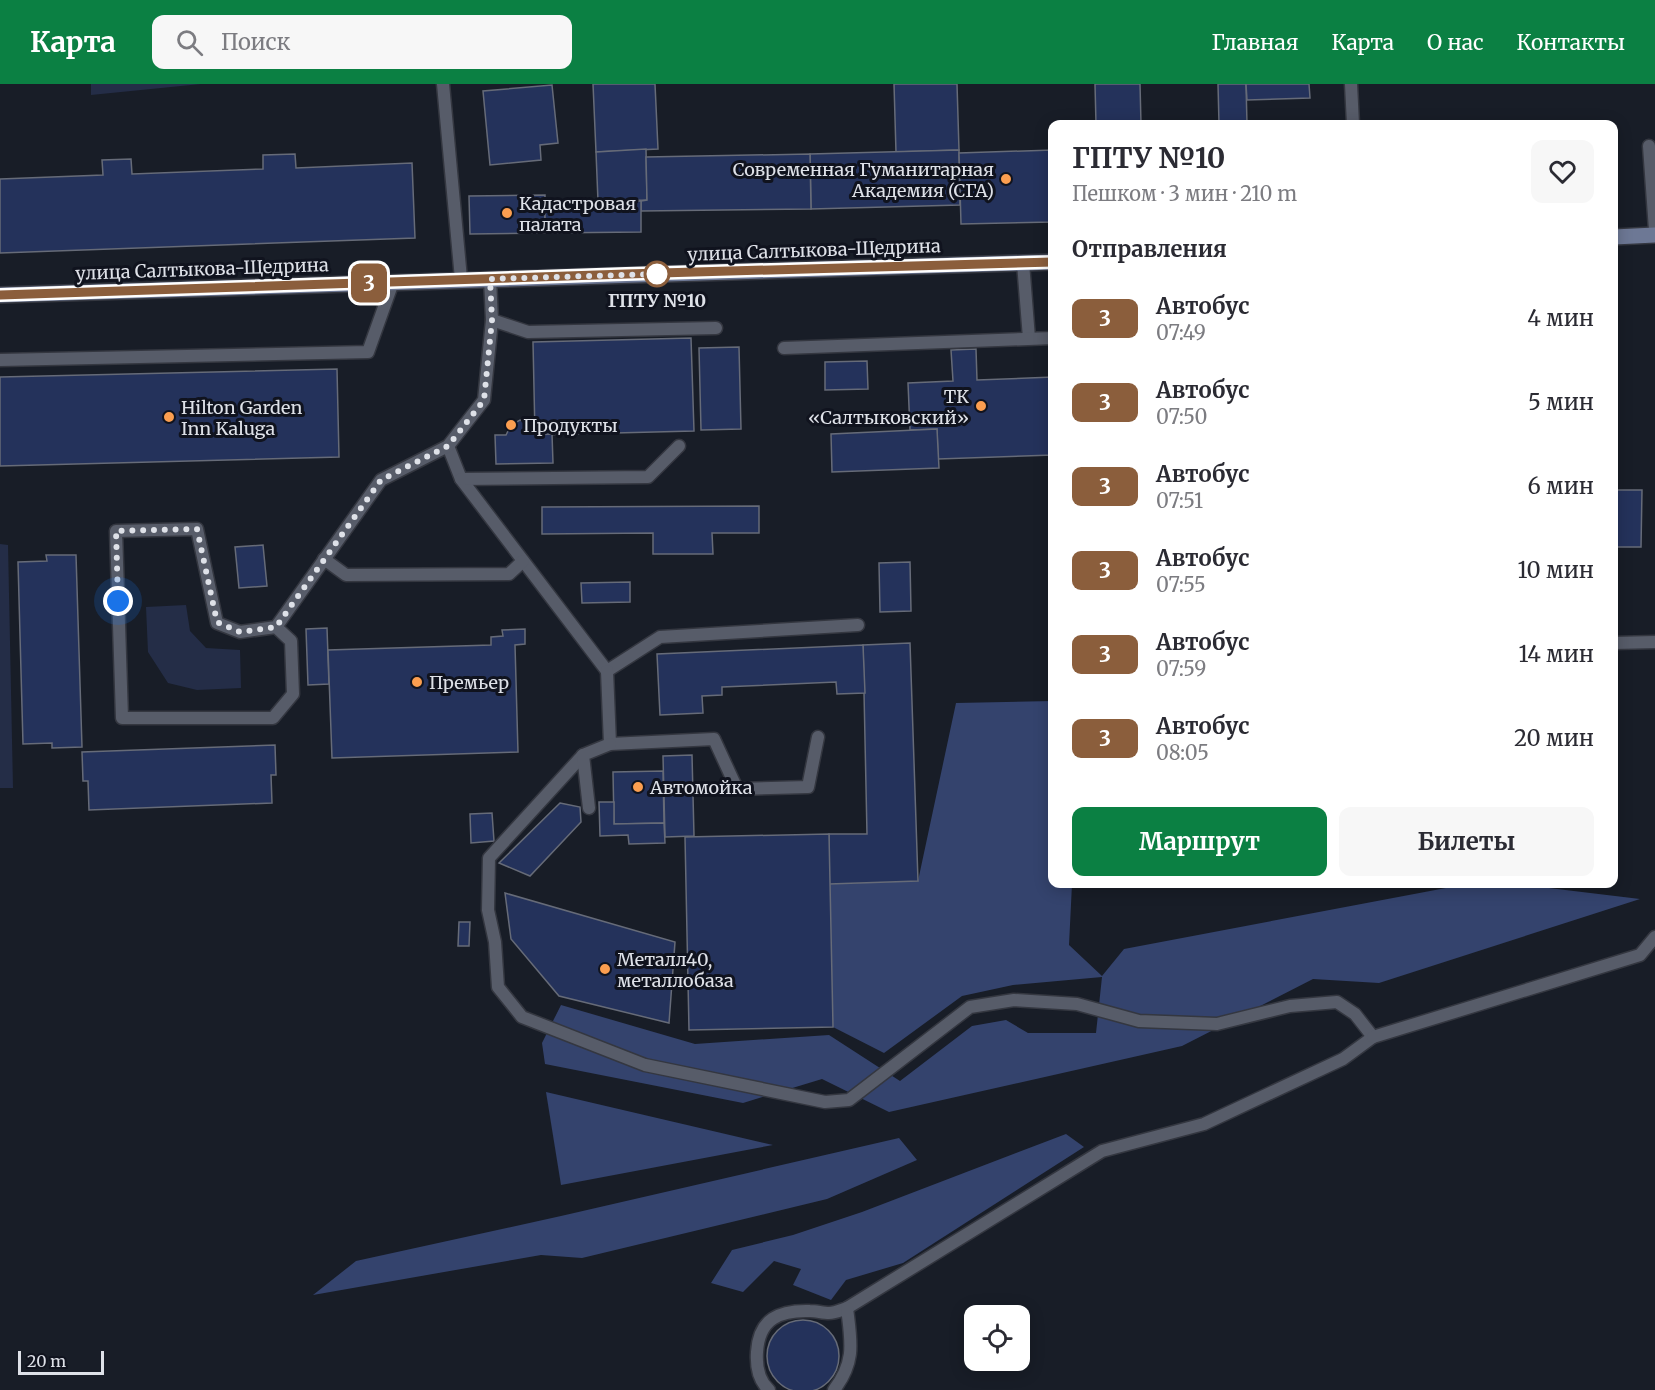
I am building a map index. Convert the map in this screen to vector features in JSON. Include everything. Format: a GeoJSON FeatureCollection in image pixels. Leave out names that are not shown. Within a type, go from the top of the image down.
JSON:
{"type":"FeatureCollection","features":[{"type":"Feature","properties":{"kind":"main road"},"geometry":{"type":"LineString","coordinates":[[1618,237],[1655,233]]}},
{"type":"Feature","properties":{"kind":"main road","name":"улица Салтыкова-Щедрина"},"geometry":{"type":"LineString","coordinates":[[0,295],[1048,262]]}},
{"type":"Feature","properties":{"kind":"lane"},"geometry":{"type":"LineString","coordinates":[[443,84],[461,279]]}},
{"type":"Feature","properties":{"kind":"lane"},"geometry":{"type":"LineString","coordinates":[[1351,84],[1353,120]]}},
{"type":"Feature","properties":{"kind":"lane"},"geometry":{"type":"LineString","coordinates":[[1649,146],[1655,233]]}},
{"type":"Feature","properties":{"kind":"lane"},"geometry":{"type":"LineString","coordinates":[[1023,263],[1029,338]]}},
{"type":"Feature","properties":{"kind":"lane"},"geometry":{"type":"LineString","coordinates":[[276,627],[291,641],[293,694],[273,717],[122,718],[116,531],[197,529],[217,622],[240,632],[276,627],[381,480],[448,446],[484,400],[492,320],[490,279]]}},
{"type":"Feature","properties":{"kind":"lane"},"geometry":{"type":"LineString","coordinates":[[0,360],[368,352],[393,282]]}},
{"type":"Feature","properties":{"kind":"lane"},"geometry":{"type":"LineString","coordinates":[[492,320],[528,332],[716,328]]}},
{"type":"Feature","properties":{"kind":"lane"},"geometry":{"type":"LineString","coordinates":[[784,348],[1048,338]]}},
{"type":"Feature","properties":{"kind":"lane"},"geometry":{"type":"LineString","coordinates":[[448,446],[461,480],[607,671],[609,744]]}},
{"type":"Feature","properties":{"kind":"lane"},"geometry":{"type":"LineString","coordinates":[[461,480],[648,477],[679,446]]}},
{"type":"Feature","properties":{"kind":"lane"},"geometry":{"type":"LineString","coordinates":[[324,559],[346,575],[509,574],[524,561]]}},
{"type":"Feature","properties":{"kind":"lane"},"geometry":{"type":"LineString","coordinates":[[607,671],[660,637],[858,625]]}},
{"type":"Feature","properties":{"kind":"lane"},"geometry":{"type":"LineString","coordinates":[[1618,643],[1655,642]]}},
{"type":"Feature","properties":{"kind":"lane"},"geometry":{"type":"LineString","coordinates":[[818,737],[808,787],[737,789],[714,739],[609,744],[583,755],[489,858],[488,910],[495,942],[498,987],[522,1017],[645,1065],[825,1102],[849,1101],[970,1007],[1014,1000],[1077,1004],[1139,1021],[1217,1024],[1290,1006],[1337,1002],[1355,1014],[1373,1037]]}},
{"type":"Feature","properties":{"kind":"lane"},"geometry":{"type":"LineString","coordinates":[[583,755],[589,808]]}},
{"type":"Feature","properties":{"kind":"lane"},"geometry":{"type":"LineString","coordinates":[[769,1390],[761,1383],[756,1362],[758,1338],[767,1322],[784,1313],[811,1311],[830,1313],[847,1308],[1102,1151],[1204,1124],[1343,1059],[1373,1037],[1640,955],[1655,937]]}},
{"type":"Feature","properties":{"kind":"lane"},"geometry":{"type":"LineString","coordinates":[[834,1390],[847,1373],[851,1344],[847,1308]]}},
{"type":"Feature","properties":{"kind":"shaded area"},"geometry":{"type":"Polygon","coordinates":[[[91,84],[201,84],[91,95],[91,84]]]}},
{"type":"Feature","properties":{"kind":"shaded area"},"geometry":{"type":"Polygon","coordinates":[[[0,544],[8,545],[13,788],[0,788],[0,544]]]}},
{"type":"Feature","properties":{"kind":"shaded area"},"geometry":{"type":"Polygon","coordinates":[[[186,605],[190,631],[206,648],[240,650],[241,688],[197,690],[168,683],[148,652],[146,607],[186,605]]]}},
{"type":"Feature","properties":{"kind":"shaded area"},"geometry":{"type":"Polygon","coordinates":[[[1048,701],[1048,888],[1072,888],[1069,945],[1102,976],[1124,949],[1446,888],[1549,888],[1640,899],[1379,983],[1313,979],[1182,1046],[889,1112],[822,1079],[743,1103],[545,1064],[542,1043],[561,1005],[695,1044],[829,1035],[900,1081],[972,1026],[1006,1020],[1028,1033],[1096,1033],[1102,977],[1013,985],[962,996],[884,1053],[833,1027],[829,884],[918,881],[956,703],[1048,701]]]}},
{"type":"Feature","properties":{"kind":"shaded area"},"geometry":{"type":"Polygon","coordinates":[[[546,1092],[773,1145],[561,1185],[546,1092]]]}},
{"type":"Feature","properties":{"kind":"shaded area"},"geometry":{"type":"Polygon","coordinates":[[[1066,1134],[1084,1147],[903,1263],[846,1280],[831,1300],[793,1285],[801,1269],[774,1261],[743,1292],[711,1283],[732,1250],[793,1235],[862,1212],[1066,1134]]]}},
{"type":"Feature","properties":{"kind":"shaded area"},"geometry":{"type":"Polygon","coordinates":[[[899,1138],[917,1160],[827,1199],[582,1258],[541,1255],[313,1295],[356,1261],[899,1138]]]}},
{"type":"Feature","properties":{"kind":"building"},"geometry":{"type":"Polygon","coordinates":[[[593,84],[655,84],[658,149],[596,152],[593,84]]]}},
{"type":"Feature","properties":{"kind":"building"},"geometry":{"type":"Polygon","coordinates":[[[894,84],[957,84],[959,150],[896,152],[894,84]]]}},
{"type":"Feature","properties":{"kind":"building"},"geometry":{"type":"Polygon","coordinates":[[[1095,84],[1140,84],[1141,120],[1096,120],[1095,84]]]}},
{"type":"Feature","properties":{"kind":"building"},"geometry":{"type":"Polygon","coordinates":[[[1218,84],[1246,84],[1247,120],[1219,120],[1218,84]]]}},
{"type":"Feature","properties":{"kind":"building"},"geometry":{"type":"Polygon","coordinates":[[[1246,84],[1309,84],[1310,98],[1247,100],[1246,84]]]}},
{"type":"Feature","properties":{"kind":"building"},"geometry":{"type":"Polygon","coordinates":[[[552,85],[558,143],[540,145],[541,160],[490,165],[483,91],[552,85]]]}},
{"type":"Feature","properties":{"kind":"building"},"geometry":{"type":"Polygon","coordinates":[[[646,149],[647,200],[598,201],[596,152],[646,149]]]}},
{"type":"Feature","properties":{"kind":"building"},"geometry":{"type":"Polygon","coordinates":[[[959,150],[960,205],[811,209],[810,154],[959,150]]]}},
{"type":"Feature","properties":{"kind":"building","name":"Современная Гуманитарная Академия (СГА)"},"geometry":{"type":"Polygon","coordinates":[[[1048,150],[1048,222],[961,224],[959,153],[1048,150]]]}},
{"type":"Feature","properties":{"kind":"building"},"geometry":{"type":"Polygon","coordinates":[[[295,154],[296,168],[412,163],[415,238],[0,253],[0,179],[103,175],[102,160],[131,159],[132,174],[263,169],[263,155],[295,154]]]}},
{"type":"Feature","properties":{"kind":"building"},"geometry":{"type":"Polygon","coordinates":[[[810,154],[811,209],[641,211],[641,201],[647,200],[646,157],[810,154]]]}},
{"type":"Feature","properties":{"kind":"building","name":"Кадастровая палата"},"geometry":{"type":"Polygon","coordinates":[[[545,195],[545,233],[470,234],[469,196],[545,195]]]}},
{"type":"Feature","properties":{"kind":"building"},"geometry":{"type":"Polygon","coordinates":[[[545,201],[641,201],[641,232],[545,233],[545,201]]]}},
{"type":"Feature","properties":{"kind":"building"},"geometry":{"type":"Polygon","coordinates":[[[691,338],[694,431],[535,435],[533,342],[691,338]]]}},
{"type":"Feature","properties":{"kind":"building"},"geometry":{"type":"Polygon","coordinates":[[[739,347],[741,429],[701,430],[699,348],[739,347]]]}},
{"type":"Feature","properties":{"kind":"building","name":"ТК «Салтыковский»"},"geometry":{"type":"Polygon","coordinates":[[[976,349],[977,380],[1048,377],[1048,455],[938,459],[937,429],[910,430],[908,383],[953,381],[951,350],[976,349]]]}},
{"type":"Feature","properties":{"kind":"building"},"geometry":{"type":"Polygon","coordinates":[[[867,361],[868,389],[825,390],[825,362],[867,361]]]}},
{"type":"Feature","properties":{"kind":"building","name":"Hilton Garden Inn Kaluga"},"geometry":{"type":"Polygon","coordinates":[[[337,369],[339,457],[0,466],[0,377],[337,369]]]}},
{"type":"Feature","properties":{"kind":"building"},"geometry":{"type":"Polygon","coordinates":[[[520,420],[529,424],[535,435],[552,434],[553,463],[496,464],[495,435],[506,435],[511,425],[520,420]]]}},
{"type":"Feature","properties":{"kind":"building"},"geometry":{"type":"Polygon","coordinates":[[[937,429],[939,468],[832,472],[831,434],[937,429]]]}},
{"type":"Feature","properties":{"kind":"building"},"geometry":{"type":"Polygon","coordinates":[[[1618,490],[1642,490],[1641,547],[1618,547],[1618,490]]]}},
{"type":"Feature","properties":{"kind":"building"},"geometry":{"type":"Polygon","coordinates":[[[759,506],[759,533],[712,533],[713,554],[653,554],[653,533],[542,534],[542,507],[759,506]]]}},
{"type":"Feature","properties":{"kind":"building"},"geometry":{"type":"Polygon","coordinates":[[[263,545],[267,586],[239,588],[235,547],[263,545]]]}},
{"type":"Feature","properties":{"kind":"building"},"geometry":{"type":"Polygon","coordinates":[[[46,555],[76,555],[82,747],[52,748],[52,743],[23,744],[18,562],[47,561],[46,555]]]}},
{"type":"Feature","properties":{"kind":"building"},"geometry":{"type":"Polygon","coordinates":[[[910,562],[911,611],[880,612],[879,563],[910,562]]]}},
{"type":"Feature","properties":{"kind":"building"},"geometry":{"type":"Polygon","coordinates":[[[630,582],[630,602],[582,603],[581,583],[630,582]]]}},
{"type":"Feature","properties":{"kind":"building"},"geometry":{"type":"Polygon","coordinates":[[[327,628],[329,684],[308,685],[306,629],[327,628]]]}},
{"type":"Feature","properties":{"kind":"building"},"geometry":{"type":"Polygon","coordinates":[[[525,629],[525,644],[515,645],[518,752],[332,758],[328,650],[491,645],[491,637],[503,636],[502,630],[525,629]]]}},
{"type":"Feature","properties":{"kind":"building"},"geometry":{"type":"Polygon","coordinates":[[[910,643],[918,881],[829,884],[829,834],[867,834],[863,645],[910,643]]]}},
{"type":"Feature","properties":{"kind":"building"},"geometry":{"type":"Polygon","coordinates":[[[863,645],[865,693],[837,694],[836,682],[722,687],[722,695],[702,696],[703,713],[660,715],[657,654],[863,645]]]}},
{"type":"Feature","properties":{"kind":"building"},"geometry":{"type":"Polygon","coordinates":[[[275,745],[276,775],[271,775],[272,803],[89,810],[88,781],[83,781],[82,752],[275,745]]]}},
{"type":"Feature","properties":{"kind":"building"},"geometry":{"type":"Polygon","coordinates":[[[692,755],[694,836],[665,837],[663,756],[692,755]]]}},
{"type":"Feature","properties":{"kind":"building","name":"Автомойка"},"geometry":{"type":"Polygon","coordinates":[[[663,771],[664,823],[614,824],[613,772],[663,771]]]}},
{"type":"Feature","properties":{"kind":"building"},"geometry":{"type":"Polygon","coordinates":[[[599,802],[614,802],[614,824],[664,823],[665,843],[629,844],[628,835],[600,836],[599,802]]]}},
{"type":"Feature","properties":{"kind":"building"},"geometry":{"type":"Polygon","coordinates":[[[560,803],[580,807],[581,822],[530,876],[499,863],[560,803]]]}},
{"type":"Feature","properties":{"kind":"building"},"geometry":{"type":"Polygon","coordinates":[[[492,813],[494,841],[471,843],[470,814],[492,813]]]}},
{"type":"Feature","properties":{"kind":"building"},"geometry":{"type":"Polygon","coordinates":[[[829,834],[833,1027],[689,1030],[685,837],[829,834]]]}},
{"type":"Feature","properties":{"kind":"building","name":"Металл40, металлобаза"},"geometry":{"type":"Polygon","coordinates":[[[505,893],[675,942],[669,1023],[559,996],[511,939],[505,893]]]}},
{"type":"Feature","properties":{"kind":"building"},"geometry":{"type":"Polygon","coordinates":[[[459,922],[470,922],[469,946],[458,946],[459,922]]]}},
{"type":"Feature","properties":{"kind":"building"},"geometry":{"type":"Polygon","coordinates":[[[796,1321],[810,1321],[829,1330],[838,1349],[838,1363],[829,1382],[810,1391],[796,1391],[777,1382],[768,1363],[768,1349],[777,1330],[796,1321]]]}},
{"type":"Feature","properties":{"kind":"bus line","name":"3"},"geometry":{"type":"LineString","coordinates":[[0,295],[1048,262]]}},
{"type":"Feature","properties":{"kind":"place","name":"Современная Гуманитарная Академия (СГА)"},"geometry":{"type":"Point","coordinates":[1006,179]}},
{"type":"Feature","properties":{"kind":"place","name":"Кадастровая палата"},"geometry":{"type":"Point","coordinates":[507,213]}},
{"type":"Feature","properties":{"kind":"place","name":"ГПТУ №10"},"geometry":{"type":"Point","coordinates":[657,274]}},
{"type":"Feature","properties":{"kind":"place","name":"ТК «Салтыковский»"},"geometry":{"type":"Point","coordinates":[981,406]}},
{"type":"Feature","properties":{"kind":"place","name":"Hilton Garden Inn Kaluga"},"geometry":{"type":"Point","coordinates":[169,417]}},
{"type":"Feature","properties":{"kind":"place","name":"Продукты"},"geometry":{"type":"Point","coordinates":[511,425]}},
{"type":"Feature","properties":{"kind":"place","name":"Премьер"},"geometry":{"type":"Point","coordinates":[417,682]}},
{"type":"Feature","properties":{"kind":"place","name":"Автомойка"},"geometry":{"type":"Point","coordinates":[638,787]}},
{"type":"Feature","properties":{"kind":"place","name":"Металл40, металлобаза"},"geometry":{"type":"Point","coordinates":[605,969]}},
{"type":"Feature","properties":{"kind":"route"},"geometry":{"type":"LineString","coordinates":[[118,601],[116,531],[197,529],[217,622],[240,632],[276,627],[381,480],[448,446],[484,400],[492,320],[490,279],[657,274]]}}]}
